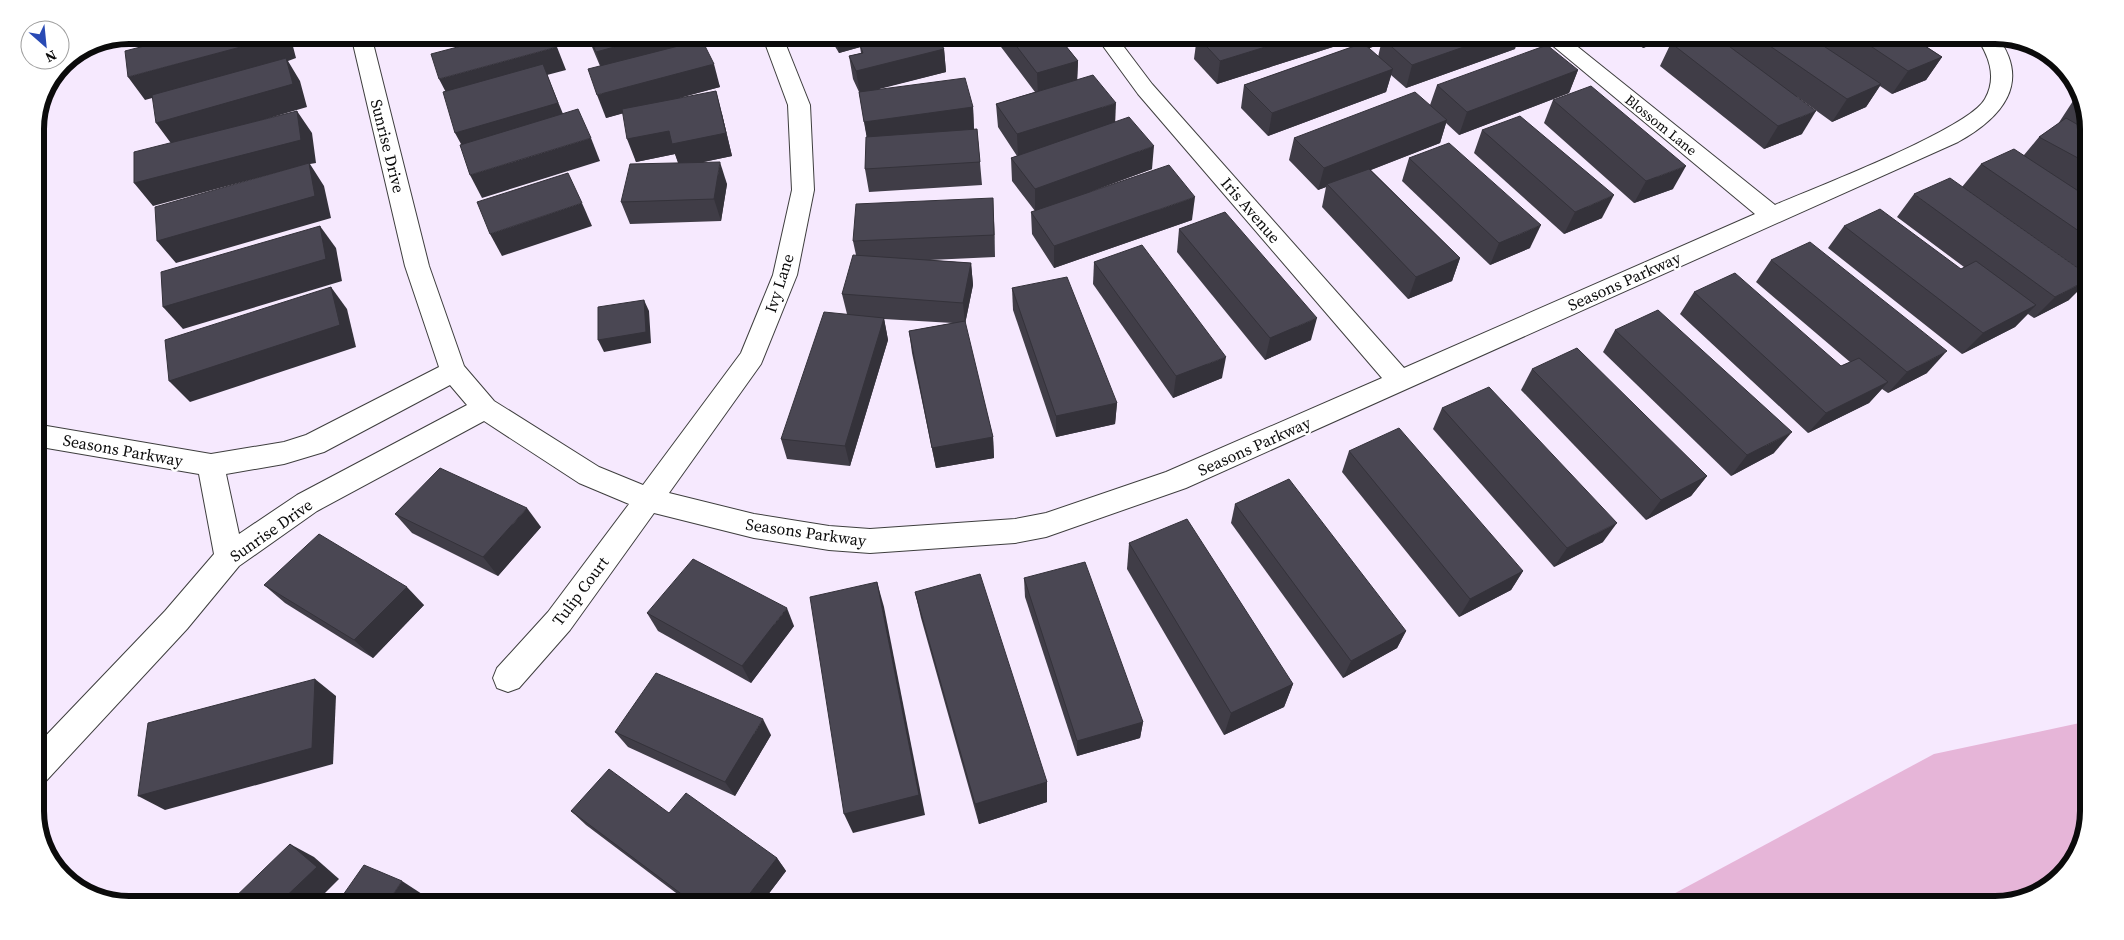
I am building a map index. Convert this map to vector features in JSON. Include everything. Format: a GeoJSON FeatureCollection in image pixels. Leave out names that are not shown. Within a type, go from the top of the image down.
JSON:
{"type":"FeatureCollection","features":[{"type":"Feature","properties":{"kind":"street","name":"Sunrise Drive"},"geometry":{"type":"LineString","coordinates":[[44,760],[176,620],[229,557],[468,389],[417,266],[363,44]]}},
{"type":"Feature","properties":{"kind":"street","name":"Ivy Lane"},"geometry":{"type":"LineString","coordinates":[[648,499],[752,357],[785,275],[803,190],[799,105],[775,44]]}},
{"type":"Feature","properties":{"kind":"street","name":"Iris Avenue"},"geometry":{"type":"LineString","coordinates":[[1112,44],[1145,89],[1400,381]]}},
{"type":"Feature","properties":{"kind":"street","name":"Blossom Lane"},"geometry":{"type":"LineString","coordinates":[[1561,44],[1772,215]]}},
{"type":"Feature","properties":{"kind":"street","name":"Seasons Parkway"},"geometry":{"type":"LineString","coordinates":[[468,389],[589,475],[648,499],[754,526],[829,538],[870,542],[1015,531],[1046,525],[1176,480],[1950,137],[1974,123],[1992,107],[2002,82],[2001,63],[1992,44]]}},
{"type":"Feature","properties":{"kind":"street"},"geometry":{"type":"LineString","coordinates":[[229,557],[211,465],[284,453],[468,389]]}},
{"type":"Feature","properties":{"kind":"street","name":"Seasons Parkway"},"geometry":{"type":"LineString","coordinates":[[44,437],[211,465]]}},
{"type":"Feature","properties":{"kind":"street","name":"Tulip Court"},"geometry":{"type":"LineString","coordinates":[[508,678],[559,621],[648,499]]}},
{"type":"Feature","properties":{"kind":"shaded area"},"geometry":{"type":"Polygon","coordinates":[[[2080,723],[2079,828],[2069,854],[2059,867],[2042,882],[2028,890],[2006,896],[1670,896],[1934,754],[2080,723]]]}},
{"type":"Feature","properties":{"kind":"building"},"geometry":{"type":"Polygon","coordinates":[[[152,44],[252,44],[128,77],[125,51],[152,44]]]}},
{"type":"Feature","properties":{"kind":"building"},"geometry":{"type":"Polygon","coordinates":[[[469,44],[556,44],[557,47],[439,79],[431,54],[469,44]]]}},
{"type":"Feature","properties":{"kind":"building"},"geometry":{"type":"Polygon","coordinates":[[[592,44],[625,44],[596,52],[592,44]]]}},
{"type":"Feature","properties":{"kind":"building"},"geometry":{"type":"Polygon","coordinates":[[[686,44],[704,44],[714,64],[597,95],[588,69],[686,44]]]}},
{"type":"Feature","properties":{"kind":"building"},"geometry":{"type":"Polygon","coordinates":[[[941,44],[944,49],[856,71],[849,56],[863,53],[860,45],[941,44]]]}},
{"type":"Feature","properties":{"kind":"building"},"geometry":{"type":"Polygon","coordinates":[[[1015,44],[1064,44],[1078,61],[1037,73],[1015,44]]]}},
{"type":"Feature","properties":{"kind":"building"},"geometry":{"type":"Polygon","coordinates":[[[1204,44],[1275,44],[1220,61],[1204,44]]]}},
{"type":"Feature","properties":{"kind":"building"},"geometry":{"type":"Polygon","coordinates":[[[1360,44],[1364,44],[1393,69],[1272,113],[1244,85],[1360,44]]]}},
{"type":"Feature","properties":{"kind":"building"},"geometry":{"type":"Polygon","coordinates":[[[1389,44],[1472,44],[1412,65],[1389,44]]]}},
{"type":"Feature","properties":{"kind":"building"},"geometry":{"type":"Polygon","coordinates":[[[1672,44],[1726,44],[1816,111],[1778,126],[1672,44]]]}},
{"type":"Feature","properties":{"kind":"building"},"geometry":{"type":"Polygon","coordinates":[[[1767,44],[1821,44],[1881,84],[1847,99],[1767,44]]]}},
{"type":"Feature","properties":{"kind":"building"},"geometry":{"type":"Polygon","coordinates":[[[1868,44],[1922,44],[1942,57],[1908,71],[1868,44]]]}},
{"type":"Feature","properties":{"kind":"building"},"geometry":{"type":"Polygon","coordinates":[[[1547,45],[1578,70],[1467,112],[1437,85],[1547,45]]]}},
{"type":"Feature","properties":{"kind":"building"},"geometry":{"type":"Polygon","coordinates":[[[286,58],[293,84],[156,123],[152,95],[286,58]]]}},
{"type":"Feature","properties":{"kind":"building"},"geometry":{"type":"Polygon","coordinates":[[[543,64],[558,103],[455,133],[443,92],[543,64]]]}},
{"type":"Feature","properties":{"kind":"building"},"geometry":{"type":"Polygon","coordinates":[[[1093,75],[1116,103],[1017,134],[996,104],[1093,75]]]}},
{"type":"Feature","properties":{"kind":"building"},"geometry":{"type":"Polygon","coordinates":[[[965,78],[973,107],[864,122],[859,92],[965,78]]]}},
{"type":"Feature","properties":{"kind":"building"},"geometry":{"type":"Polygon","coordinates":[[[1591,86],[1686,166],[1646,181],[1553,100],[1591,86]]]}},
{"type":"Feature","properties":{"kind":"building"},"geometry":{"type":"Polygon","coordinates":[[[716,91],[726,133],[672,144],[669,131],[627,139],[622,109],[716,91]]]}},
{"type":"Feature","properties":{"kind":"building"},"geometry":{"type":"Polygon","coordinates":[[[1415,92],[1447,120],[1324,168],[1294,138],[1415,92]]]}},
{"type":"Feature","properties":{"kind":"building"},"geometry":{"type":"Polygon","coordinates":[[[578,109],[591,138],[470,175],[460,145],[578,109]]]}},
{"type":"Feature","properties":{"kind":"building"},"geometry":{"type":"Polygon","coordinates":[[[297,111],[301,140],[134,183],[134,152],[297,111]]]}},
{"type":"Feature","properties":{"kind":"building"},"geometry":{"type":"Polygon","coordinates":[[[1520,116],[1614,195],[1575,212],[1482,130],[1520,116]]]}},
{"type":"Feature","properties":{"kind":"building"},"geometry":{"type":"Polygon","coordinates":[[[1129,117],[1154,146],[1035,189],[1011,158],[1129,117]]]}},
{"type":"Feature","properties":{"kind":"building"},"geometry":{"type":"Polygon","coordinates":[[[2066,118],[2080,126],[2080,159],[2039,137],[2066,118]]]}},
{"type":"Feature","properties":{"kind":"building"},"geometry":{"type":"Polygon","coordinates":[[[977,129],[980,162],[865,169],[866,137],[977,129]]]}},
{"type":"Feature","properties":{"kind":"building"},"geometry":{"type":"Polygon","coordinates":[[[1449,143],[1541,225],[1499,243],[1409,158],[1449,143]]]}},
{"type":"Feature","properties":{"kind":"building"},"geometry":{"type":"Polygon","coordinates":[[[2014,149],[2080,192],[2080,232],[1981,164],[2014,149]]]}},
{"type":"Feature","properties":{"kind":"building"},"geometry":{"type":"Polygon","coordinates":[[[720,162],[714,199],[621,202],[630,164],[720,162]]]}},
{"type":"Feature","properties":{"kind":"building"},"geometry":{"type":"Polygon","coordinates":[[[309,163],[315,196],[157,241],[155,207],[309,163]]]}},
{"type":"Feature","properties":{"kind":"building"},"geometry":{"type":"Polygon","coordinates":[[[1169,165],[1195,197],[1054,246],[1031,212],[1169,165]]]}},
{"type":"Feature","properties":{"kind":"building"},"geometry":{"type":"Polygon","coordinates":[[[1369,169],[1460,258],[1416,277],[1327,184],[1369,169]]]}},
{"type":"Feature","properties":{"kind":"building"},"geometry":{"type":"Polygon","coordinates":[[[568,173],[582,203],[490,234],[477,202],[568,173]]]}},
{"type":"Feature","properties":{"kind":"building"},"geometry":{"type":"Polygon","coordinates":[[[1950,178],[2080,270],[2080,284],[2055,297],[1914,194],[1950,178]]]}},
{"type":"Feature","properties":{"kind":"building"},"geometry":{"type":"Polygon","coordinates":[[[993,198],[994,235],[853,241],[856,204],[993,198]]]}},
{"type":"Feature","properties":{"kind":"building"},"geometry":{"type":"Polygon","coordinates":[[[1880,209],[1961,269],[1976,261],[2036,305],[1983,333],[1844,226],[1880,209]]]}},
{"type":"Feature","properties":{"kind":"building"},"geometry":{"type":"Polygon","coordinates":[[[1225,212],[1317,318],[1270,338],[1179,229],[1225,212]]]}},
{"type":"Feature","properties":{"kind":"building"},"geometry":{"type":"Polygon","coordinates":[[[320,226],[326,259],[163,307],[161,272],[320,226]]]}},
{"type":"Feature","properties":{"kind":"building"},"geometry":{"type":"Polygon","coordinates":[[[1810,242],[1947,351],[1907,372],[1771,260],[1810,242]]]}},
{"type":"Feature","properties":{"kind":"building"},"geometry":{"type":"Polygon","coordinates":[[[1142,245],[1226,357],[1176,376],[1094,262],[1142,245]]]}},
{"type":"Feature","properties":{"kind":"building"},"geometry":{"type":"Polygon","coordinates":[[[853,255],[971,263],[963,303],[842,294],[853,255]]]}},
{"type":"Feature","properties":{"kind":"building"},"geometry":{"type":"Polygon","coordinates":[[[1735,273],[1841,366],[1859,358],[1888,382],[1826,413],[1694,292],[1735,273]]]}},
{"type":"Feature","properties":{"kind":"building"},"geometry":{"type":"Polygon","coordinates":[[[1067,277],[1117,403],[1056,416],[1012,288],[1067,277]]]}},
{"type":"Feature","properties":{"kind":"building"},"geometry":{"type":"Polygon","coordinates":[[[331,287],[340,325],[169,381],[165,340],[331,287]]]}},
{"type":"Feature","properties":{"kind":"building"},"geometry":{"type":"Polygon","coordinates":[[[644,300],[646,332],[598,340],[598,307],[644,300]]]}},
{"type":"Feature","properties":{"kind":"building"},"geometry":{"type":"Polygon","coordinates":[[[1658,310],[1792,432],[1747,455],[1615,330],[1658,310]]]}},
{"type":"Feature","properties":{"kind":"building"},"geometry":{"type":"Polygon","coordinates":[[[824,312],[884,318],[845,446],[781,439],[824,312]]]}},
{"type":"Feature","properties":{"kind":"building"},"geometry":{"type":"Polygon","coordinates":[[[965,321],[993,437],[932,448],[909,331],[965,321]]]}},
{"type":"Feature","properties":{"kind":"building"},"geometry":{"type":"Polygon","coordinates":[[[1577,348],[1707,476],[1661,500],[1532,369],[1577,348]]]}},
{"type":"Feature","properties":{"kind":"building"},"geometry":{"type":"Polygon","coordinates":[[[1489,387],[1617,523],[1567,548],[1442,408],[1489,387]]]}},
{"type":"Feature","properties":{"kind":"building"},"geometry":{"type":"Polygon","coordinates":[[[1399,428],[1523,571],[1470,599],[1349,451],[1399,428]]]}},
{"type":"Feature","properties":{"kind":"building"},"geometry":{"type":"Polygon","coordinates":[[[440,468],[527,508],[483,557],[395,514],[440,468]]]}},
{"type":"Feature","properties":{"kind":"building"},"geometry":{"type":"Polygon","coordinates":[[[1289,479],[1406,631],[1351,661],[1235,504],[1289,479]]]}},
{"type":"Feature","properties":{"kind":"building"},"geometry":{"type":"Polygon","coordinates":[[[1187,519],[1293,684],[1231,713],[1129,543],[1187,519]]]}},
{"type":"Feature","properties":{"kind":"building"},"geometry":{"type":"Polygon","coordinates":[[[319,534],[407,587],[354,640],[264,585],[319,534]]]}},
{"type":"Feature","properties":{"kind":"building"},"geometry":{"type":"Polygon","coordinates":[[[693,559],[787,608],[742,666],[647,613],[693,559]]]}},
{"type":"Feature","properties":{"kind":"building"},"geometry":{"type":"Polygon","coordinates":[[[1085,562],[1143,722],[1077,741],[1024,578],[1085,562]]]}},
{"type":"Feature","properties":{"kind":"building"},"geometry":{"type":"Polygon","coordinates":[[[980,574],[1047,782],[975,804],[915,592],[980,574]]]}},
{"type":"Feature","properties":{"kind":"building"},"geometry":{"type":"Polygon","coordinates":[[[877,582],[919,795],[844,814],[810,597],[877,582]]]}},
{"type":"Feature","properties":{"kind":"building"},"geometry":{"type":"Polygon","coordinates":[[[656,673],[763,719],[725,782],[615,732],[656,673]]]}},
{"type":"Feature","properties":{"kind":"building"},"geometry":{"type":"Polygon","coordinates":[[[315,679],[312,748],[138,796],[148,723],[315,679]]]}},
{"type":"Feature","properties":{"kind":"building"},"geometry":{"type":"Polygon","coordinates":[[[609,769],[669,813],[686,793],[777,858],[748,896],[684,896],[571,811],[609,769]]]}},
{"type":"Feature","properties":{"kind":"building"},"geometry":{"type":"Polygon","coordinates":[[[290,844],[317,867],[286,896],[236,896],[290,844]]]}},
{"type":"Feature","properties":{"kind":"building"},"geometry":{"type":"Polygon","coordinates":[[[364,865],[402,881],[392,896],[342,896],[364,865]]]}}]}
